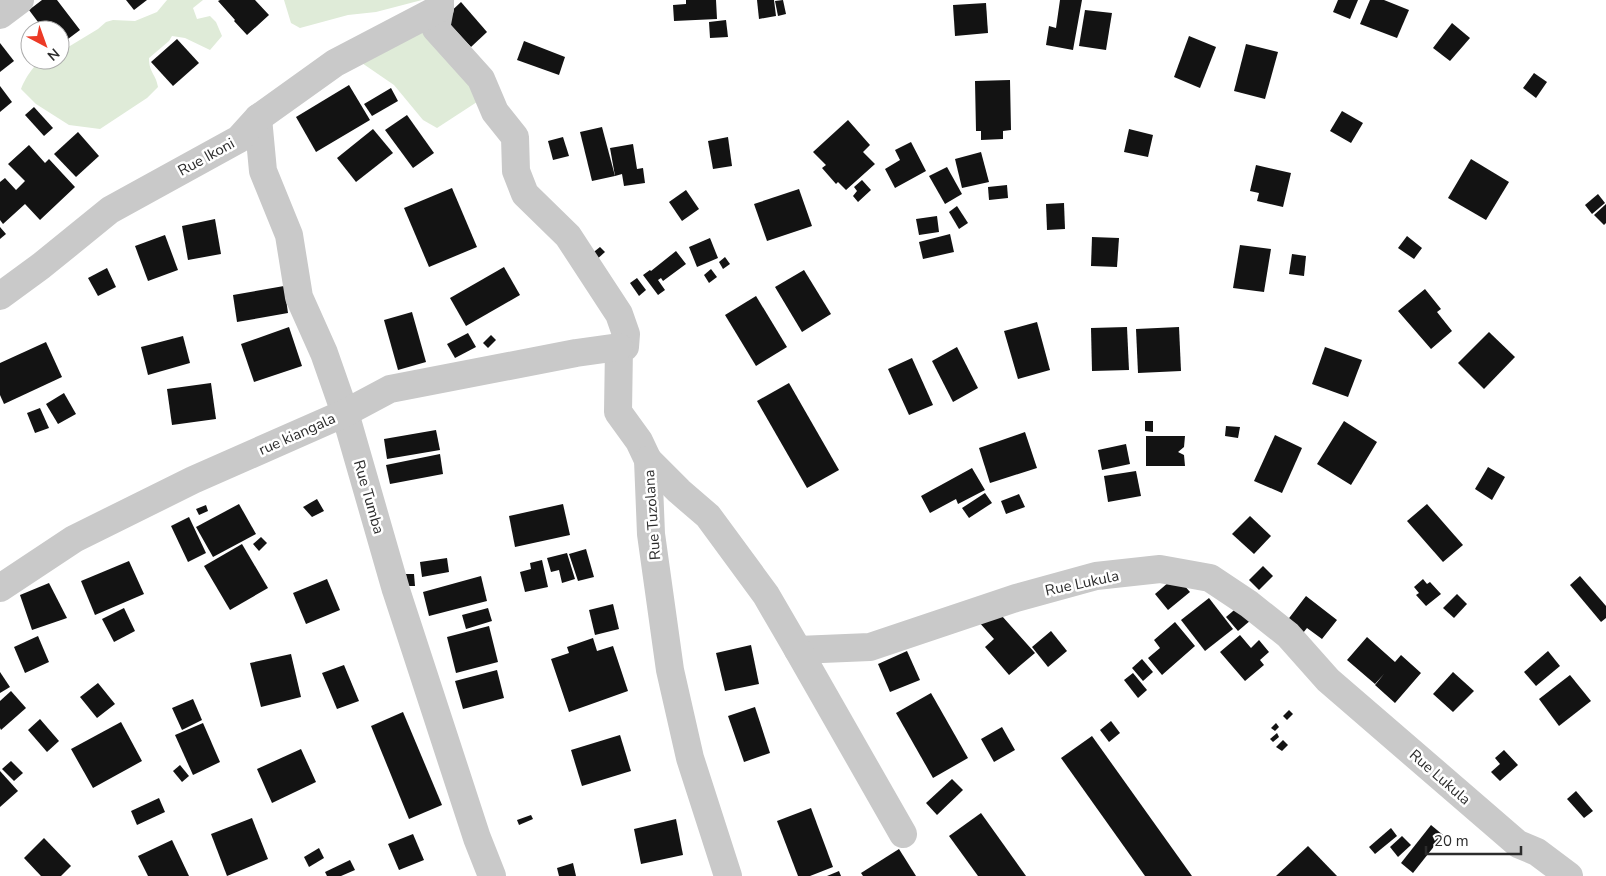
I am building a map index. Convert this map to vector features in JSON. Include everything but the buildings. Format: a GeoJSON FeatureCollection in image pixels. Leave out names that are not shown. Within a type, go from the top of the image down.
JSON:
{"type":"FeatureCollection","features":[{"type":"Feature","properties":{"kind":"street"},"geometry":{"type":"LineString","coordinates":[[0,15],[20,0]]}},
{"type":"Feature","properties":{"kind":"street","name":"Rue Ikoni"},"geometry":{"type":"LineString","coordinates":[[0,296],[41,266],[110,210],[239,139],[258,118],[335,63],[440,4]]}},
{"type":"Feature","properties":{"kind":"street","name":"Rue Tuzolana"},"geometry":{"type":"LineString","coordinates":[[440,4],[436,29],[481,79],[495,112],[516,137],[516,171],[525,194],[568,236],[619,314],[626,334],[625,347],[619,347],[618,412],[638,441],[648,460],[651,534],[670,670],[690,758],[728,876]]}},
{"type":"Feature","properties":{"kind":"street","name":"Rue Tumba"},"geometry":{"type":"LineString","coordinates":[[258,118],[263,171],[289,235],[299,298],[324,353],[345,413],[396,590],[477,838],[492,876]]}},
{"type":"Feature","properties":{"kind":"street","name":"rue kiangala"},"geometry":{"type":"LineString","coordinates":[[0,588],[74,539],[193,480],[345,413],[390,389],[576,353],[619,347]]}},
{"type":"Feature","properties":{"kind":"street"},"geometry":{"type":"LineString","coordinates":[[648,460],[679,491],[708,516],[766,595],[903,834]]}},
{"type":"Feature","properties":{"kind":"street","name":"Rue Lukula"},"geometry":{"type":"LineString","coordinates":[[798,650],[870,647],[1016,598],[1096,576],[1160,569],[1210,578],[1249,604],[1288,635],[1328,680],[1518,844],[1537,852],[1569,876]]}},
{"type":"Feature","properties":{"kind":"green space"},"geometry":{"type":"Polygon","coordinates":[[[167,0],[203,0],[193,8],[197,19],[210,16],[216,22],[222,36],[210,50],[185,38],[172,36],[169,41],[149,58],[150,67],[158,87],[147,98],[100,129],[69,125],[36,104],[21,89],[32,70],[70,70],[70,46],[106,22],[113,20],[135,21],[157,12],[167,0]]]}},
{"type":"Feature","properties":{"kind":"green space"},"geometry":{"type":"Polygon","coordinates":[[[284,0],[422,0],[376,12],[348,15],[300,28],[291,23],[284,0]]]}},
{"type":"Feature","properties":{"kind":"green space"},"geometry":{"type":"Polygon","coordinates":[[[427,30],[480,100],[437,128],[423,120],[394,85],[359,61],[427,30]]]}}]}
